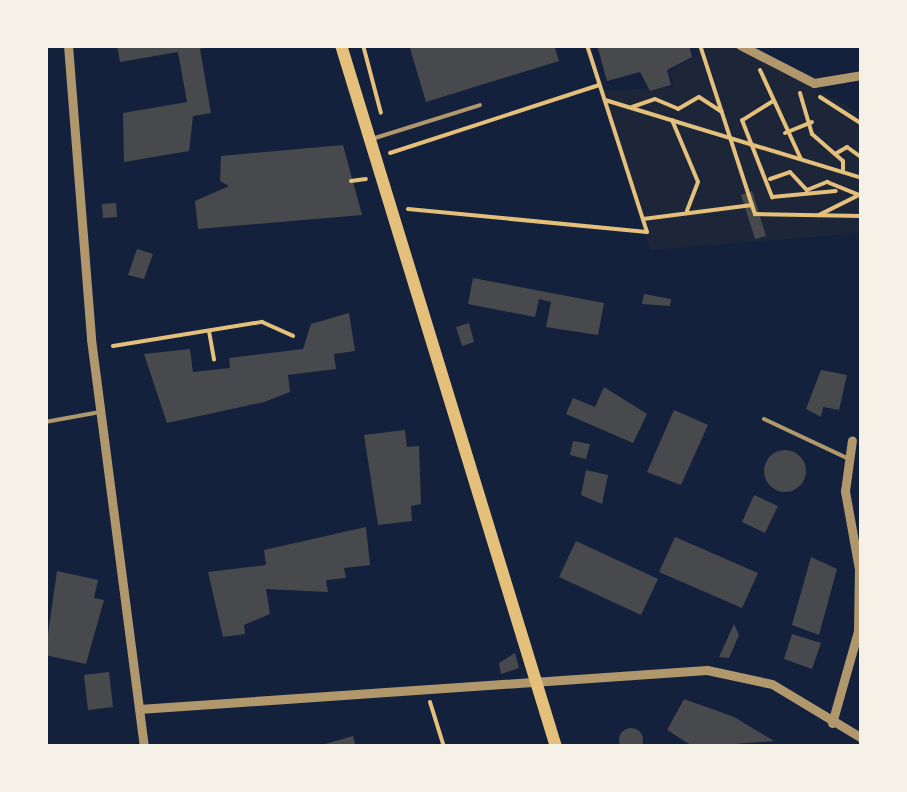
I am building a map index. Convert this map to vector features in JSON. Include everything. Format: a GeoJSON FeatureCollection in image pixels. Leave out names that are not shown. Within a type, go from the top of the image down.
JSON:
{"type":"FeatureCollection","features":[{"type":"Feature","properties":{"kind":"main road"},"geometry":{"type":"LineString","coordinates":[[341,45],[556,747]]}},
{"type":"Feature","properties":{"kind":"street"},"geometry":{"type":"LineString","coordinates":[[68,45],[100,412],[144,747]]}},
{"type":"Feature","properties":{"kind":"street"},"geometry":{"type":"LineString","coordinates":[[740,45],[814,83],[862,75]]}},
{"type":"Feature","properties":{"kind":"street"},"geometry":{"type":"LineString","coordinates":[[832,723],[858,631],[847,458],[852,440]]}},
{"type":"Feature","properties":{"kind":"street"},"geometry":{"type":"LineString","coordinates":[[138,709],[306,690],[427,692],[730,672],[772,684],[862,738]]}},
{"type":"Feature","properties":{"kind":"lane"},"geometry":{"type":"LineString","coordinates":[[370,140],[480,105]]}},
{"type":"Feature","properties":{"kind":"lane"},"geometry":{"type":"LineString","coordinates":[[45,422],[100,412]]}},
{"type":"Feature","properties":{"kind":"lane"},"geometry":{"type":"LineString","coordinates":[[764,420],[847,458]]}},
{"type":"Feature","properties":{"kind":"path"},"geometry":{"type":"LineString","coordinates":[[408,208],[647,232],[587,45]]}},
{"type":"Feature","properties":{"kind":"path"},"geometry":{"type":"LineString","coordinates":[[700,45],[755,214],[862,216]]}},
{"type":"Feature","properties":{"kind":"path"},"geometry":{"type":"LineString","coordinates":[[762,57],[785,134],[802,148],[801,160]]}},
{"type":"Feature","properties":{"kind":"path"},"geometry":{"type":"LineString","coordinates":[[802,78],[799,102],[813,122],[812,134],[835,154],[843,172]]}},
{"type":"Feature","properties":{"kind":"path"},"geometry":{"type":"LineString","coordinates":[[814,83],[828,106],[862,124]]}},
{"type":"Feature","properties":{"kind":"path"},"geometry":{"type":"LineString","coordinates":[[390,153],[600,85]]}},
{"type":"Feature","properties":{"kind":"path"},"geometry":{"type":"LineString","coordinates":[[629,108],[655,99],[678,108],[700,97],[722,112]]}},
{"type":"Feature","properties":{"kind":"path"},"geometry":{"type":"LineString","coordinates":[[604,100],[862,178]]}},
{"type":"Feature","properties":{"kind":"path"},"geometry":{"type":"LineString","coordinates":[[773,101],[743,116],[750,144],[776,200],[836,192],[859,200],[819,215]]}},
{"type":"Feature","properties":{"kind":"path"},"geometry":{"type":"LineString","coordinates":[[672,120],[698,182],[687,213]]}},
{"type":"Feature","properties":{"kind":"path"},"geometry":{"type":"LineString","coordinates":[[785,134],[813,122]]}},
{"type":"Feature","properties":{"kind":"path"},"geometry":{"type":"LineString","coordinates":[[835,154],[847,146],[862,158]]}},
{"type":"Feature","properties":{"kind":"path"},"geometry":{"type":"LineString","coordinates":[[769,180],[784,171],[803,188],[827,182],[836,192]]}},
{"type":"Feature","properties":{"kind":"path"},"geometry":{"type":"LineString","coordinates":[[351,181],[370,179]]}},
{"type":"Feature","properties":{"kind":"path"},"geometry":{"type":"LineString","coordinates":[[643,218],[752,204]]}},
{"type":"Feature","properties":{"kind":"path"},"geometry":{"type":"LineString","coordinates":[[113,346],[262,322],[293,336]]}},
{"type":"Feature","properties":{"kind":"path"},"geometry":{"type":"LineString","coordinates":[[209,330],[214,360]]}},
{"type":"Feature","properties":{"kind":"path"},"geometry":{"type":"LineString","coordinates":[[427,692],[444,747]]}},
{"type":"Feature","properties":{"kind":"shaded area"},"geometry":{"type":"Polygon","coordinates":[[[695,45],[732,45],[862,114],[862,233],[650,250],[599,91],[674,87],[670,71],[698,55],[695,45]]]}},
{"type":"Feature","properties":{"kind":"building"},"geometry":{"type":"Polygon","coordinates":[[[117,45],[211,45],[200,49],[211,113],[193,116],[189,151],[124,162],[123,113],[187,102],[178,52],[120,62],[117,45]]]}},
{"type":"Feature","properties":{"kind":"building"},"geometry":{"type":"Polygon","coordinates":[[[409,45],[554,45],[559,61],[426,102],[409,45]]]}},
{"type":"Feature","properties":{"kind":"building"},"geometry":{"type":"Polygon","coordinates":[[[597,45],[689,45],[692,57],[667,70],[671,85],[650,91],[640,72],[607,81],[597,45]]]}},
{"type":"Feature","properties":{"kind":"building"},"geometry":{"type":"Polygon","coordinates":[[[343,145],[362,215],[198,229],[195,201],[229,186],[220,181],[221,156],[343,145]]]}},
{"type":"Feature","properties":{"kind":"building"},"geometry":{"type":"Polygon","coordinates":[[[752,191],[766,236],[755,239],[741,195],[752,191]]]}},
{"type":"Feature","properties":{"kind":"building"},"geometry":{"type":"Polygon","coordinates":[[[116,203],[117,217],[103,218],[102,204],[116,203]]]}},
{"type":"Feature","properties":{"kind":"building"},"geometry":{"type":"Polygon","coordinates":[[[137,249],[153,254],[144,279],[128,275],[137,249]]]}},
{"type":"Feature","properties":{"kind":"building"},"geometry":{"type":"Polygon","coordinates":[[[473,278],[604,303],[598,335],[546,327],[551,302],[539,299],[535,317],[468,304],[473,278]]]}},
{"type":"Feature","properties":{"kind":"building"},"geometry":{"type":"Polygon","coordinates":[[[644,294],[671,299],[670,306],[642,304],[644,294]]]}},
{"type":"Feature","properties":{"kind":"building"},"geometry":{"type":"Polygon","coordinates":[[[349,313],[355,351],[334,354],[336,369],[288,375],[290,392],[264,402],[167,423],[144,354],[190,349],[193,372],[230,368],[229,358],[303,349],[311,324],[349,313]]]}},
{"type":"Feature","properties":{"kind":"building"},"geometry":{"type":"Polygon","coordinates":[[[469,323],[474,342],[462,346],[456,327],[469,323]]]}},
{"type":"Feature","properties":{"kind":"building"},"geometry":{"type":"Polygon","coordinates":[[[821,370],[847,375],[839,410],[823,407],[821,417],[806,409],[821,370]]]}},
{"type":"Feature","properties":{"kind":"building"},"geometry":{"type":"Polygon","coordinates":[[[604,387],[647,414],[633,443],[566,414],[573,398],[595,407],[604,387]]]}},
{"type":"Feature","properties":{"kind":"building"},"geometry":{"type":"Polygon","coordinates":[[[674,410],[708,425],[681,485],[647,472],[674,410]]]}},
{"type":"Feature","properties":{"kind":"building"},"geometry":{"type":"Polygon","coordinates":[[[405,430],[407,447],[419,446],[421,504],[411,506],[412,521],[378,525],[364,435],[405,430]]]}},
{"type":"Feature","properties":{"kind":"building"},"geometry":{"type":"Polygon","coordinates":[[[573,441],[590,444],[586,459],[570,455],[573,441]]]}},
{"type":"Feature","properties":{"kind":"building"},"geometry":{"type":"Polygon","coordinates":[[[785,450],[800,456],[806,471],[800,486],[785,492],[770,486],[764,471],[770,456],[785,450]]]}},
{"type":"Feature","properties":{"kind":"building"},"geometry":{"type":"Polygon","coordinates":[[[586,470],[608,475],[602,504],[581,495],[586,470]]]}},
{"type":"Feature","properties":{"kind":"building"},"geometry":{"type":"Polygon","coordinates":[[[754,495],[778,506],[765,533],[742,522],[754,495]]]}},
{"type":"Feature","properties":{"kind":"building"},"geometry":{"type":"Polygon","coordinates":[[[366,527],[370,565],[344,568],[346,578],[326,580],[328,592],[266,589],[270,614],[244,625],[245,634],[223,637],[208,572],[266,565],[264,550],[366,527]]]}},
{"type":"Feature","properties":{"kind":"building"},"geometry":{"type":"Polygon","coordinates":[[[675,537],[758,573],[742,608],[659,572],[675,537]]]}},
{"type":"Feature","properties":{"kind":"building"},"geometry":{"type":"Polygon","coordinates":[[[576,541],[658,579],[641,615],[559,577],[576,541]]]}},
{"type":"Feature","properties":{"kind":"building"},"geometry":{"type":"Polygon","coordinates":[[[811,557],[837,569],[819,635],[792,625],[811,557]]]}},
{"type":"Feature","properties":{"kind":"building"},"geometry":{"type":"Polygon","coordinates":[[[57,571],[98,580],[94,598],[104,600],[86,664],[45,655],[57,571]]]}},
{"type":"Feature","properties":{"kind":"building"},"geometry":{"type":"Polygon","coordinates":[[[734,624],[739,635],[729,658],[719,657],[734,624]]]}},
{"type":"Feature","properties":{"kind":"building"},"geometry":{"type":"Polygon","coordinates":[[[792,634],[821,643],[812,669],[784,659],[792,634]]]}},
{"type":"Feature","properties":{"kind":"building"},"geometry":{"type":"Polygon","coordinates":[[[515,653],[519,668],[501,674],[499,663],[515,653]]]}},
{"type":"Feature","properties":{"kind":"building"},"geometry":{"type":"Polygon","coordinates":[[[109,672],[113,707],[88,710],[84,675],[109,672]]]}},
{"type":"Feature","properties":{"kind":"building"},"geometry":{"type":"Polygon","coordinates":[[[684,699],[734,717],[774,741],[694,747],[667,730],[684,699]]]}},
{"type":"Feature","properties":{"kind":"building"},"geometry":{"type":"Polygon","coordinates":[[[631,728],[643,740],[631,752],[619,740],[631,728]]]}},
{"type":"Feature","properties":{"kind":"building"},"geometry":{"type":"Polygon","coordinates":[[[353,736],[356,747],[318,747],[318,746],[353,736]]]}}]}
